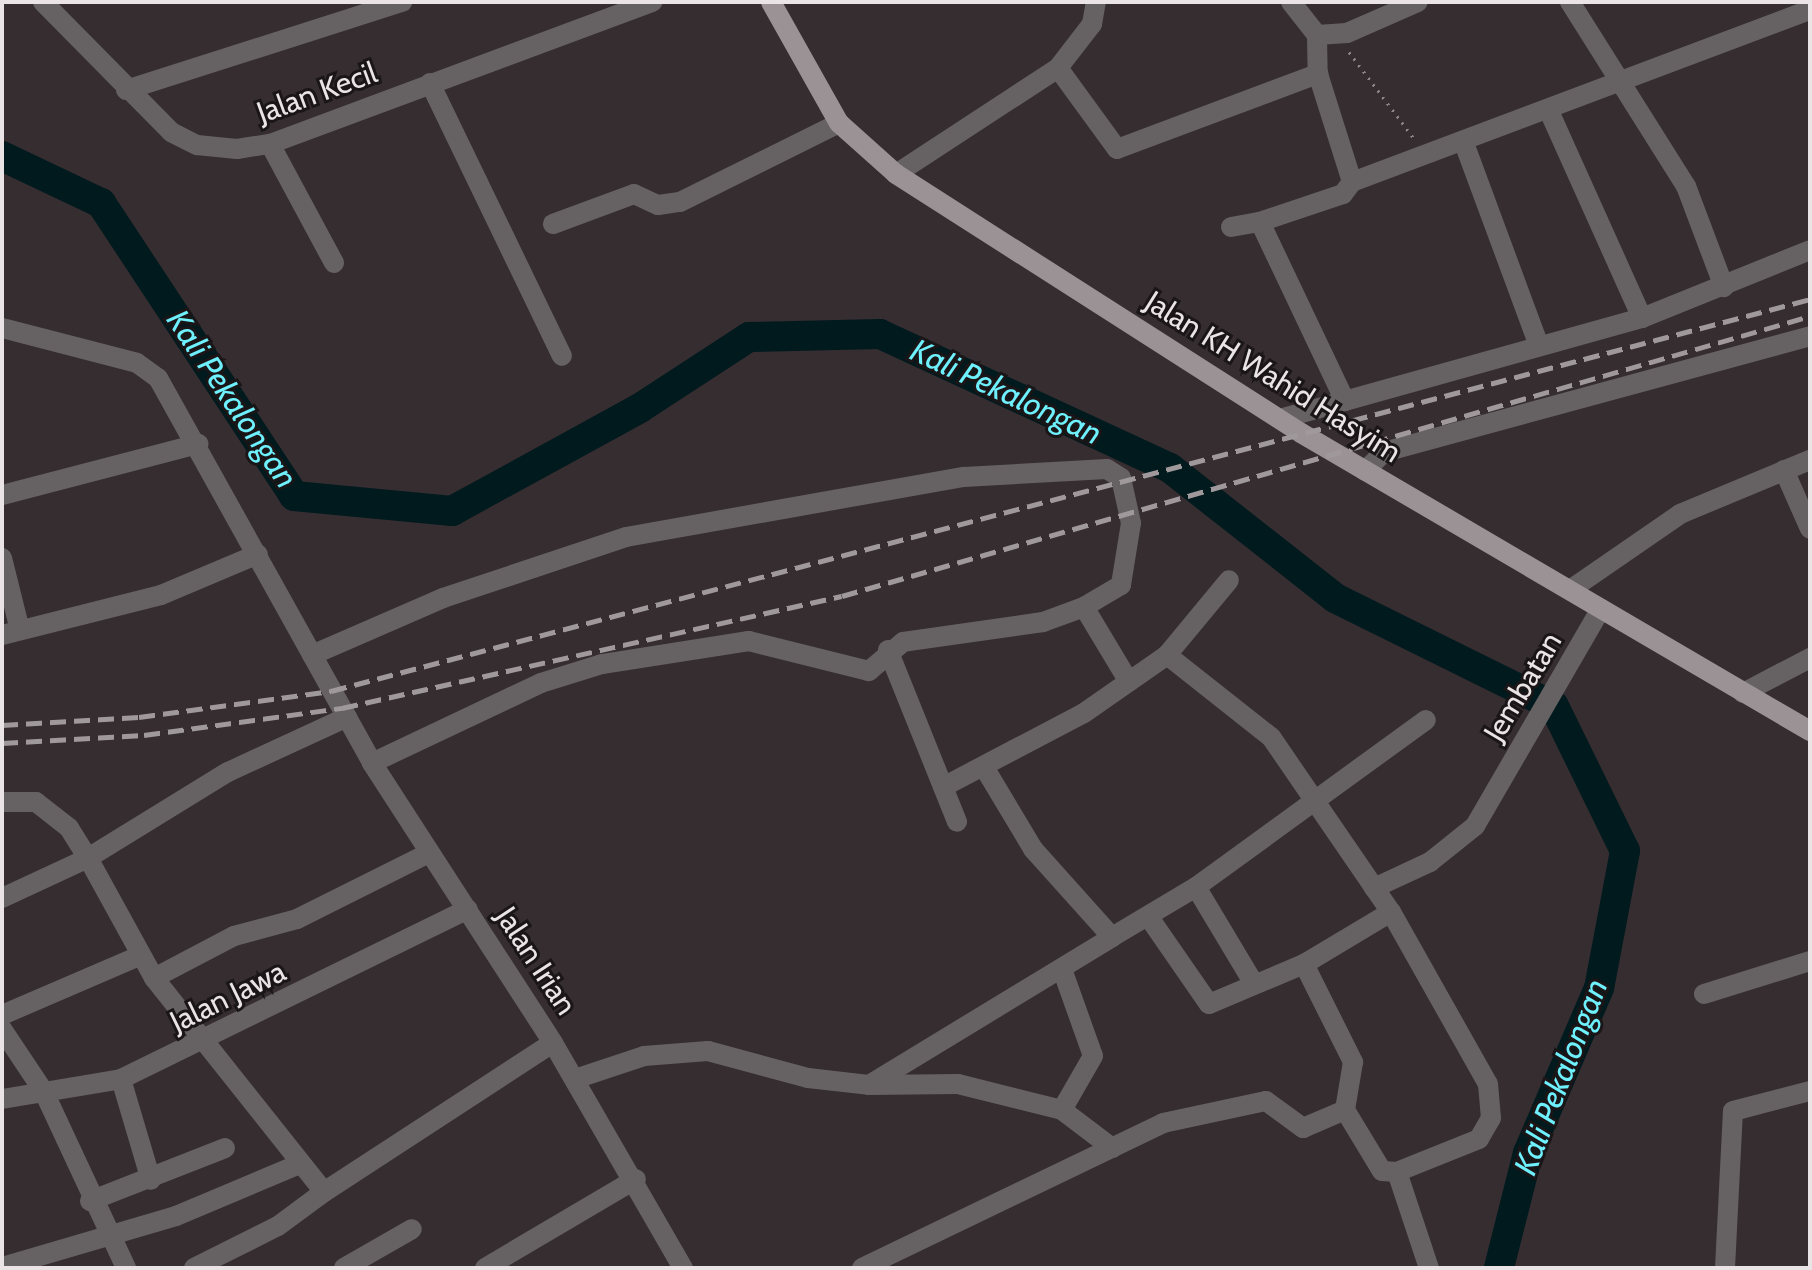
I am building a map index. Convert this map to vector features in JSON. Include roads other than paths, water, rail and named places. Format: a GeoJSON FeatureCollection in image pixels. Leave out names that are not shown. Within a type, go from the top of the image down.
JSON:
{"type":"FeatureCollection","features":[{"type":"Feature","properties":{"kind":"main road","name":"Jalan KH Wahid Hasyim"},"geometry":{"type":"LineString","coordinates":[[771,2],[839,123],[896,174],[1365,471],[1810,731]]}},
{"type":"Feature","properties":{"kind":"street","name":"Jalan Kecil"},"geometry":{"type":"LineString","coordinates":[[43,2],[126,90],[171,132],[197,145],[270,144],[652,2]]}},
{"type":"Feature","properties":{"kind":"street"},"geometry":{"type":"LineString","coordinates":[[126,90],[402,2]]}},
{"type":"Feature","properties":{"kind":"street"},"geometry":{"type":"LineString","coordinates":[[896,174],[1058,68],[1092,24],[1096,2]]}},
{"type":"Feature","properties":{"kind":"street"},"geometry":{"type":"LineString","coordinates":[[1291,2],[1317,35],[1318,74],[1352,182]]}},
{"type":"Feature","properties":{"kind":"street"},"geometry":{"type":"LineString","coordinates":[[1317,35],[1347,33],[1418,2]]}},
{"type":"Feature","properties":{"kind":"street"},"geometry":{"type":"LineString","coordinates":[[1570,2],[1616,85],[1686,186],[1724,287]]}},
{"type":"Feature","properties":{"kind":"street"},"geometry":{"type":"LineString","coordinates":[[1231,227],[1260,222],[1343,194],[1352,182],[1425,158],[1810,10]]}},
{"type":"Feature","properties":{"kind":"street"},"geometry":{"type":"LineString","coordinates":[[1058,68],[1107,145],[1117,149],[1318,74]]}},
{"type":"Feature","properties":{"kind":"street"},"geometry":{"type":"LineString","coordinates":[[430,83],[562,356]]}},
{"type":"Feature","properties":{"kind":"street"},"geometry":{"type":"LineString","coordinates":[[1549,111],[1642,318]]}},
{"type":"Feature","properties":{"kind":"street"},"geometry":{"type":"LineString","coordinates":[[553,224],[634,194],[658,205],[680,202],[839,123]]}},
{"type":"Feature","properties":{"kind":"street"},"geometry":{"type":"LineString","coordinates":[[1464,143],[1538,343]]}},
{"type":"Feature","properties":{"kind":"street"},"geometry":{"type":"LineString","coordinates":[[270,144],[334,263]]}},
{"type":"Feature","properties":{"kind":"street"},"geometry":{"type":"LineString","coordinates":[[1260,222],[1345,401]]}},
{"type":"Feature","properties":{"kind":"street"},"geometry":{"type":"LineString","coordinates":[[1280,419],[1538,343],[1642,318],[1810,250]]}},
{"type":"Feature","properties":{"kind":"street","name":"Jalan Irian"},"geometry":{"type":"LineString","coordinates":[[2,328],[137,363],[158,378],[198,444],[372,763],[427,854],[468,909],[553,1043],[636,1179],[683,1268]]}},
{"type":"Feature","properties":{"kind":"street"},"geometry":{"type":"LineString","coordinates":[[1365,471],[1384,452],[1810,336]]}},
{"type":"Feature","properties":{"kind":"street"},"geometry":{"type":"LineString","coordinates":[[2,495],[198,444]]}},
{"type":"Feature","properties":{"kind":"street"},"geometry":{"type":"LineString","coordinates":[[1570,590],[1680,514],[1810,460]]}},
{"type":"Feature","properties":{"kind":"street"},"geometry":{"type":"LineString","coordinates":[[312,655],[443,598],[626,537],[964,477],[1107,469],[1121,478],[1130,532],[1118,590],[1084,607],[1043,622],[888,650],[869,671],[749,641],[602,664],[541,683],[372,763]]}},
{"type":"Feature","properties":{"kind":"street"},"geometry":{"type":"LineString","coordinates":[[1784,470],[1810,529]]}},
{"type":"Feature","properties":{"kind":"street"},"geometry":{"type":"LineString","coordinates":[[2,558],[11,633],[161,595],[258,554]]}},
{"type":"Feature","properties":{"kind":"street"},"geometry":{"type":"LineString","coordinates":[[943,787],[984,767],[1129,682],[1167,655],[1229,580]]}},
{"type":"Feature","properties":{"kind":"street"},"geometry":{"type":"LineString","coordinates":[[1084,607],[1129,682]]}},
{"type":"Feature","properties":{"kind":"street","name":"Jembatan"},"geometry":{"type":"LineString","coordinates":[[1374,888],[1464,838],[1546,714],[1601,609]]}},
{"type":"Feature","properties":{"kind":"street"},"geometry":{"type":"LineString","coordinates":[[888,650],[957,822]]}},
{"type":"Feature","properties":{"kind":"street"},"geometry":{"type":"LineString","coordinates":[[1167,655],[1257,723],[1320,799],[1391,912],[1471,1052],[1493,1106],[1479,1139],[1397,1172],[1382,1171],[1345,1110],[1353,1062],[1304,964]]}},
{"type":"Feature","properties":{"kind":"street"},"geometry":{"type":"LineString","coordinates":[[1743,693],[1810,658]]}},
{"type":"Feature","properties":{"kind":"street"},"geometry":{"type":"LineString","coordinates":[[2,898],[88,858],[228,772],[347,717]]}},
{"type":"Feature","properties":{"kind":"street"},"geometry":{"type":"LineString","coordinates":[[869,1085],[1196,887],[1426,720]]}},
{"type":"Feature","properties":{"kind":"street"},"geometry":{"type":"LineString","coordinates":[[984,767],[1033,849],[1112,937]]}},
{"type":"Feature","properties":{"kind":"street"},"geometry":{"type":"LineString","coordinates":[[2,802],[36,802],[69,828],[154,978],[324,1192]]}},
{"type":"Feature","properties":{"kind":"street"},"geometry":{"type":"LineString","coordinates":[[154,978],[234,936],[297,919],[427,854]]}},
{"type":"Feature","properties":{"kind":"street"},"geometry":{"type":"LineString","coordinates":[[1196,887],[1254,984]]}},
{"type":"Feature","properties":{"kind":"street","name":"Jalan Jawa"},"geometry":{"type":"LineString","coordinates":[[2,1099],[121,1079],[206,1043],[468,909]]}},
{"type":"Feature","properties":{"kind":"street"},"geometry":{"type":"LineString","coordinates":[[1148,916],[1204,1003],[1304,964],[1391,912]]}},
{"type":"Feature","properties":{"kind":"street"},"geometry":{"type":"LineString","coordinates":[[2,1015],[139,956]]}},
{"type":"Feature","properties":{"kind":"street"},"geometry":{"type":"LineString","coordinates":[[1704,994],[1810,961]]}},
{"type":"Feature","properties":{"kind":"street"},"geometry":{"type":"LineString","coordinates":[[1062,969],[1093,1056],[1062,1110]]}},
{"type":"Feature","properties":{"kind":"street"},"geometry":{"type":"LineString","coordinates":[[2,1029],[44,1092],[90,1201],[126,1268]]}},
{"type":"Feature","properties":{"kind":"street"},"geometry":{"type":"LineString","coordinates":[[194,1268],[278,1226],[324,1192],[553,1043]]}},
{"type":"Feature","properties":{"kind":"street"},"geometry":{"type":"LineString","coordinates":[[575,1079],[644,1056],[708,1051],[808,1078],[869,1085],[958,1084],[1062,1110],[1112,1148]]}},
{"type":"Feature","properties":{"kind":"street"},"geometry":{"type":"LineString","coordinates":[[121,1079],[151,1180]]}},
{"type":"Feature","properties":{"kind":"street"},"geometry":{"type":"LineString","coordinates":[[1725,1268],[1733,1111],[1810,1091]]}},
{"type":"Feature","properties":{"kind":"street"},"geometry":{"type":"LineString","coordinates":[[862,1268],[1163,1123],[1261,1102],[1300,1128],[1345,1110]]}},
{"type":"Feature","properties":{"kind":"street"},"geometry":{"type":"LineString","coordinates":[[90,1201],[151,1180],[225,1148]]}},
{"type":"Feature","properties":{"kind":"street"},"geometry":{"type":"LineString","coordinates":[[2,1267],[111,1237],[300,1164]]}},
{"type":"Feature","properties":{"kind":"street"},"geometry":{"type":"LineString","coordinates":[[1397,1172],[1429,1268]]}},
{"type":"Feature","properties":{"kind":"street"},"geometry":{"type":"LineString","coordinates":[[485,1268],[636,1179]]}},
{"type":"Feature","properties":{"kind":"street"},"geometry":{"type":"LineString","coordinates":[[344,1268],[412,1229]]}},
{"type":"Feature","properties":{"kind":"waterway","name":"Kali Pekalongan"},"geometry":{"type":"LineString","coordinates":[[2,156],[101,203],[294,496],[452,511],[640,408],[749,337],[880,334],[1170,468],[1335,598],[1554,706],[1625,851],[1599,988],[1528,1153],[1499,1268]]}},
{"type":"Feature","properties":{"kind":"railway"},"geometry":{"type":"LineString","coordinates":[[2,725],[139,717],[331,691],[1810,299]]}},
{"type":"Feature","properties":{"kind":"railway"},"geometry":{"type":"LineString","coordinates":[[2,743],[144,735],[342,708],[842,596],[1810,316]]}}]}
